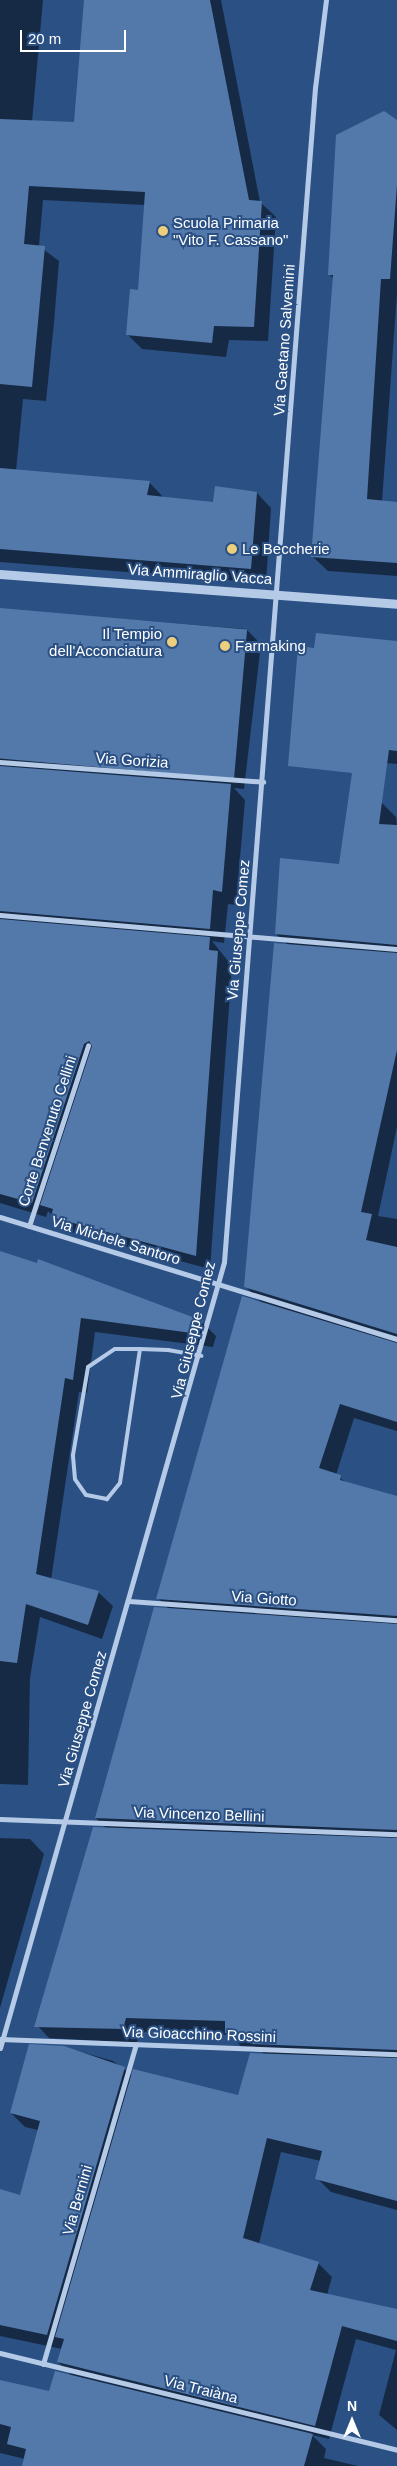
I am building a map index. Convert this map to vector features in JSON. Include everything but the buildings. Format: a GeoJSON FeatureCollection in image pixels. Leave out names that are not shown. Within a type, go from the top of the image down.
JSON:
{"type":"FeatureCollection","features":[{"type":"Feature","properties":{"kind":"street","name":"Via Gaetano Salvemini"},"geometry":{"type":"LineString","coordinates":[[278,593],[315,88],[326,0]]}},
{"type":"Feature","properties":{"kind":"street","name":"Via Ammiraglio Vacca"},"geometry":{"type":"LineString","coordinates":[[0,574],[278,593],[397,604]]}},
{"type":"Feature","properties":{"kind":"street","name":"Via Giuseppe Comez"},"geometry":{"type":"LineString","coordinates":[[0,2048],[1,2039],[66,1822],[220,1286],[278,593]]}},
{"type":"Feature","properties":{"kind":"street","name":"Via Gorizia"},"geometry":{"type":"LineString","coordinates":[[0,762],[263,782]]}},
{"type":"Feature","properties":{"kind":"street"},"geometry":{"type":"LineString","coordinates":[[0,915],[397,949]]}},
{"type":"Feature","properties":{"kind":"street","name":"Corte Benvenuto Cellini"},"geometry":{"type":"LineString","coordinates":[[29,1226],[88,1044]]}},
{"type":"Feature","properties":{"kind":"street","name":"Via Michele Santoro"},"geometry":{"type":"LineString","coordinates":[[0,1217],[397,1339]]}},
{"type":"Feature","properties":{"kind":"street","name":"Via Giotto"},"geometry":{"type":"LineString","coordinates":[[129,1601],[397,1620]]}},
{"type":"Feature","properties":{"kind":"street","name":"Via Vincenzo Bellini"},"geometry":{"type":"LineString","coordinates":[[0,1819],[397,1834]]}},
{"type":"Feature","properties":{"kind":"street","name":"Via Gioacchino Rossini"},"geometry":{"type":"LineString","coordinates":[[1,2039],[397,2054]]}},
{"type":"Feature","properties":{"kind":"street","name":"Via Bernini"},"geometry":{"type":"LineString","coordinates":[[43,2364],[136,2044]]}},
{"type":"Feature","properties":{"kind":"street","name":"Via Traiàna"},"geometry":{"type":"LineString","coordinates":[[0,2353],[397,2450]]}},
{"type":"Feature","properties":{"kind":"lane"},"geometry":{"type":"LineString","coordinates":[[140,1350],[120,1483],[107,1499],[86,1496],[75,1480],[73,1455],[88,1367],[115,1350],[140,1350],[201,1356]]}},
{"type":"Feature","properties":{"kind":"place","name":"Scuola Primaria \"Vito F. Cassano\""},"geometry":{"type":"Point","coordinates":[163,231]}},
{"type":"Feature","properties":{"kind":"place","name":"Le Beccherie"},"geometry":{"type":"Point","coordinates":[232,549]}},
{"type":"Feature","properties":{"kind":"place","name":"Il Tempio dell'Acconciatura"},"geometry":{"type":"Point","coordinates":[172,642]}},
{"type":"Feature","properties":{"kind":"place","name":"Farmaking"},"geometry":{"type":"Point","coordinates":[225,646]}}]}
